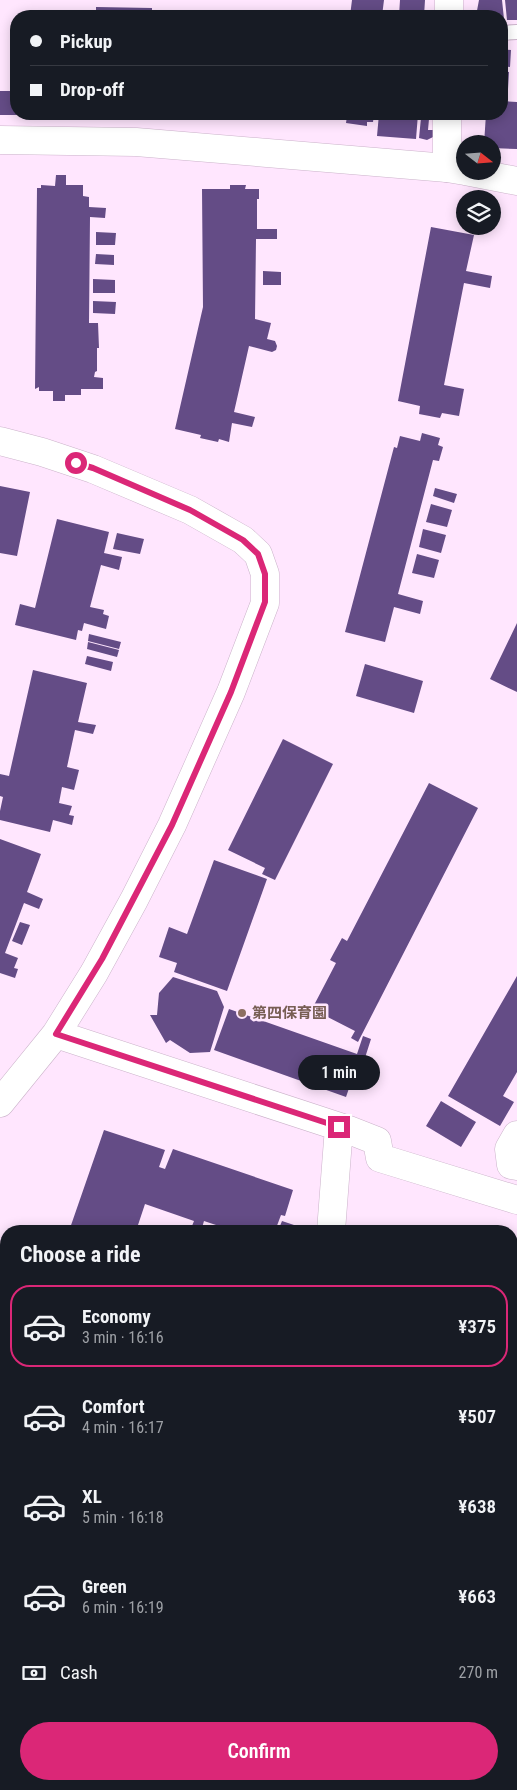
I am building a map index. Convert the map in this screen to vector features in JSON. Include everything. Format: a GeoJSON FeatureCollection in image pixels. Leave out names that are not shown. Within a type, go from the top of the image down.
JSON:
{"type":"FeatureCollection","features":[{"type":"Feature","properties":{"kind":"street"},"geometry":{"type":"LineString","coordinates":[[449,120],[456,155]]}},
{"type":"Feature","properties":{"kind":"street"},"geometry":{"type":"LineString","coordinates":[[0,140],[136,142],[456,170]]}},
{"type":"Feature","properties":{"kind":"street"},"geometry":{"type":"LineString","coordinates":[[501,178],[517,181]]}},
{"type":"Feature","properties":{"kind":"street"},"geometry":{"type":"LineString","coordinates":[[0,441],[93,468],[190,510],[243,540],[258,554],[265,574],[265,602],[255,632],[231,692],[172,825],[94,973],[56,1034],[0,1103]]}},
{"type":"Feature","properties":{"kind":"street"},"geometry":{"type":"LineString","coordinates":[[56,1034],[339,1127],[377,1141],[380,1158],[517,1200]]}},
{"type":"Feature","properties":{"kind":"street"},"geometry":{"type":"LineString","coordinates":[[331,1225],[339,1127]]}},
{"type":"Feature","properties":{"kind":"street"},"geometry":{"type":"LineString","coordinates":[[517,1135],[509,1149],[511,1165],[517,1166]]}},
{"type":"Feature","properties":{"kind":"building"},"geometry":{"type":"Polygon","coordinates":[[[352,0],[384,0],[383,10],[351,10],[352,0]]]}},
{"type":"Feature","properties":{"kind":"building"},"geometry":{"type":"Polygon","coordinates":[[[400,0],[425,0],[424,10],[399,10],[400,0]]]}},
{"type":"Feature","properties":{"kind":"building"},"geometry":{"type":"Polygon","coordinates":[[[479,0],[502,0],[503,10],[477,10],[479,0]]]}},
{"type":"Feature","properties":{"kind":"building"},"geometry":{"type":"Polygon","coordinates":[[[505,0],[517,0],[517,20],[508,20],[508,10],[506,10],[505,0]]]}},
{"type":"Feature","properties":{"kind":"building"},"geometry":{"type":"Polygon","coordinates":[[[96,7],[152,8],[152,10],[96,10],[96,7]]]}},
{"type":"Feature","properties":{"kind":"building"},"geometry":{"type":"Polygon","coordinates":[[[508,50],[511,50],[510,67],[508,67],[508,50]]]}},
{"type":"Feature","properties":{"kind":"building"},"geometry":{"type":"Polygon","coordinates":[[[0,91],[10,91],[10,115],[0,115],[0,91]]]}},
{"type":"Feature","properties":{"kind":"building"},"geometry":{"type":"Polygon","coordinates":[[[508,101],[517,102],[517,149],[501,148],[501,135],[485,135],[486,120],[508,120],[508,101]]]}},
{"type":"Feature","properties":{"kind":"building"},"geometry":{"type":"Polygon","coordinates":[[[346,120],[373,120],[373,122],[367,122],[367,126],[346,123],[346,120]]]}},
{"type":"Feature","properties":{"kind":"building"},"geometry":{"type":"Polygon","coordinates":[[[378,120],[418,120],[416,139],[377,136],[378,120]]]}},
{"type":"Feature","properties":{"kind":"building"},"geometry":{"type":"Polygon","coordinates":[[[421,120],[429,120],[428,130],[434,130],[433,137],[427,140],[419,138],[421,120]]]}},
{"type":"Feature","properties":{"kind":"building"},"geometry":{"type":"Polygon","coordinates":[[[56,175],[66,175],[66,185],[83,185],[83,196],[89,197],[89,207],[106,208],[105,218],[90,217],[89,323],[98,323],[99,348],[97,348],[97,371],[94,377],[103,378],[103,389],[81,389],[81,395],[65,395],[65,401],[53,401],[53,391],[39,391],[39,387],[35,389],[37,188],[41,188],[41,185],[55,186],[56,175]]]}},
{"type":"Feature","properties":{"kind":"building"},"geometry":{"type":"Polygon","coordinates":[[[230,185],[246,185],[245,189],[259,189],[257,229],[277,229],[277,239],[256,239],[255,319],[271,323],[267,339],[275,341],[277,346],[276,350],[272,352],[249,346],[234,412],[255,417],[252,427],[232,423],[229,442],[219,439],[218,442],[200,438],[201,435],[175,429],[203,307],[202,189],[230,189],[230,185]]]}},
{"type":"Feature","properties":{"kind":"building"},"geometry":{"type":"Polygon","coordinates":[[[431,227],[456,232],[456,235],[474,235],[466,271],[492,276],[490,288],[464,283],[444,385],[464,389],[459,416],[442,413],[440,418],[419,414],[420,406],[398,401],[431,227]]]}},
{"type":"Feature","properties":{"kind":"building"},"geometry":{"type":"Polygon","coordinates":[[[96,232],[116,233],[115,245],[96,245],[96,232]]]}},
{"type":"Feature","properties":{"kind":"building"},"geometry":{"type":"Polygon","coordinates":[[[96,254],[114,255],[114,265],[95,264],[96,254]]]}},
{"type":"Feature","properties":{"kind":"building"},"geometry":{"type":"Polygon","coordinates":[[[263,271],[281,272],[281,285],[263,285],[263,271]]]}},
{"type":"Feature","properties":{"kind":"building"},"geometry":{"type":"Polygon","coordinates":[[[93,279],[115,280],[115,293],[93,293],[93,279]]]}},
{"type":"Feature","properties":{"kind":"building"},"geometry":{"type":"Polygon","coordinates":[[[93,301],[116,302],[115,314],[93,313],[93,301]]]}},
{"type":"Feature","properties":{"kind":"building"},"geometry":{"type":"Polygon","coordinates":[[[422,433],[440,438],[438,445],[443,447],[439,461],[433,460],[398,594],[423,601],[420,614],[394,607],[385,642],[345,632],[394,447],[397,448],[400,436],[420,441],[422,433]]]}},
{"type":"Feature","properties":{"kind":"building"},"geometry":{"type":"Polygon","coordinates":[[[0,486],[30,492],[17,556],[0,553],[0,486]]]}},
{"type":"Feature","properties":{"kind":"building"},"geometry":{"type":"Polygon","coordinates":[[[435,488],[457,494],[454,503],[433,496],[435,488]]]}},
{"type":"Feature","properties":{"kind":"building"},"geometry":{"type":"Polygon","coordinates":[[[431,504],[452,510],[447,527],[426,522],[431,504]]]}},
{"type":"Feature","properties":{"kind":"building"},"geometry":{"type":"Polygon","coordinates":[[[57,519],[109,532],[104,553],[122,557],[119,570],[101,565],[90,607],[104,610],[103,614],[109,616],[106,629],[84,623],[82,631],[78,630],[76,640],[15,625],[20,604],[35,608],[57,519]]]}},
{"type":"Feature","properties":{"kind":"building"},"geometry":{"type":"Polygon","coordinates":[[[423,529],[446,535],[441,553],[419,547],[423,529]]]}},
{"type":"Feature","properties":{"kind":"building"},"geometry":{"type":"Polygon","coordinates":[[[117,533],[144,539],[140,554],[113,549],[117,533]]]}},
{"type":"Feature","properties":{"kind":"building"},"geometry":{"type":"Polygon","coordinates":[[[417,554],[439,560],[434,578],[412,573],[417,554]]]}},
{"type":"Feature","properties":{"kind":"building"},"geometry":{"type":"Polygon","coordinates":[[[517,623],[517,692],[490,679],[517,623]]]}},
{"type":"Feature","properties":{"kind":"building"},"geometry":{"type":"Polygon","coordinates":[[[89,634],[121,642],[119,649],[88,641],[89,634]]]}},
{"type":"Feature","properties":{"kind":"building"},"geometry":{"type":"Polygon","coordinates":[[[88,642],[119,650],[117,657],[87,649],[88,642]]]}},
{"type":"Feature","properties":{"kind":"building"},"geometry":{"type":"Polygon","coordinates":[[[87,656],[113,662],[111,671],[85,664],[87,656]]]}},
{"type":"Feature","properties":{"kind":"building"},"geometry":{"type":"Polygon","coordinates":[[[365,664],[423,681],[414,713],[356,696],[365,664]]]}},
{"type":"Feature","properties":{"kind":"building"},"geometry":{"type":"Polygon","coordinates":[[[33,670],[87,683],[78,722],[96,725],[93,734],[75,730],[67,767],[79,770],[74,790],[62,787],[59,803],[72,806],[69,815],[74,816],[72,825],[53,820],[50,832],[0,820],[3,797],[0,796],[0,774],[9,776],[33,670]]]}},
{"type":"Feature","properties":{"kind":"building"},"geometry":{"type":"Polygon","coordinates":[[[283,739],[333,764],[275,880],[262,874],[265,868],[228,850],[283,739]]]}},
{"type":"Feature","properties":{"kind":"building"},"geometry":{"type":"Polygon","coordinates":[[[429,783],[478,808],[358,1042],[351,1038],[355,1031],[312,1009],[336,963],[330,960],[342,938],[347,941],[429,783]]]}},
{"type":"Feature","properties":{"kind":"building"},"geometry":{"type":"Polygon","coordinates":[[[0,839],[41,854],[27,892],[43,899],[39,909],[24,903],[5,953],[18,958],[14,968],[18,969],[15,978],[0,973],[0,839]]]}},
{"type":"Feature","properties":{"kind":"building"},"geometry":{"type":"Polygon","coordinates":[[[214,860],[267,879],[227,991],[174,972],[177,963],[159,957],[169,927],[187,934],[214,860]]]}},
{"type":"Feature","properties":{"kind":"building"},"geometry":{"type":"Polygon","coordinates":[[[20,922],[30,925],[22,945],[12,941],[20,922]]]}},
{"type":"Feature","properties":{"kind":"building"},"geometry":{"type":"Polygon","coordinates":[[[517,976],[517,1072],[503,1096],[514,1102],[500,1126],[448,1096],[517,976]]]}},
{"type":"Feature","properties":{"kind":"building"},"geometry":{"type":"Polygon","coordinates":[[[173,977],[217,991],[224,1007],[210,1052],[190,1053],[170,1040],[166,1043],[150,1015],[157,1015],[159,993],[173,977]]]}},
{"type":"Feature","properties":{"kind":"building"},"geometry":{"type":"Polygon","coordinates":[[[229,1009],[357,1054],[363,1036],[371,1039],[363,1064],[358,1062],[346,1097],[214,1050],[229,1009]]]}},
{"type":"Feature","properties":{"kind":"building"},"geometry":{"type":"Polygon","coordinates":[[[441,1101],[476,1122],[461,1147],[426,1126],[441,1101]]]}},
{"type":"Feature","properties":{"kind":"building"},"geometry":{"type":"Polygon","coordinates":[[[104,1130],[165,1150],[159,1167],[165,1169],[173,1149],[293,1190],[285,1216],[281,1215],[277,1225],[216,1225],[204,1221],[203,1225],[192,1225],[194,1221],[145,1204],[138,1225],[71,1225],[104,1130]]]}},
{"type":"Feature","properties":{"kind":"building"},"geometry":{"type":"Polygon","coordinates":[[[282,1221],[294,1225],[280,1225],[282,1221]]]}},
{"type":"Feature","properties":{"kind":"place","name":"第四保育園"},"geometry":{"type":"Point","coordinates":[242,1013]}},
{"type":"Feature","properties":{"kind":"route"},"geometry":{"type":"LineString","coordinates":[[76,463],[93,468],[190,510],[243,540],[258,554],[265,574],[265,602],[231,692],[172,825],[102,959],[56,1034],[339,1127]]}}]}
